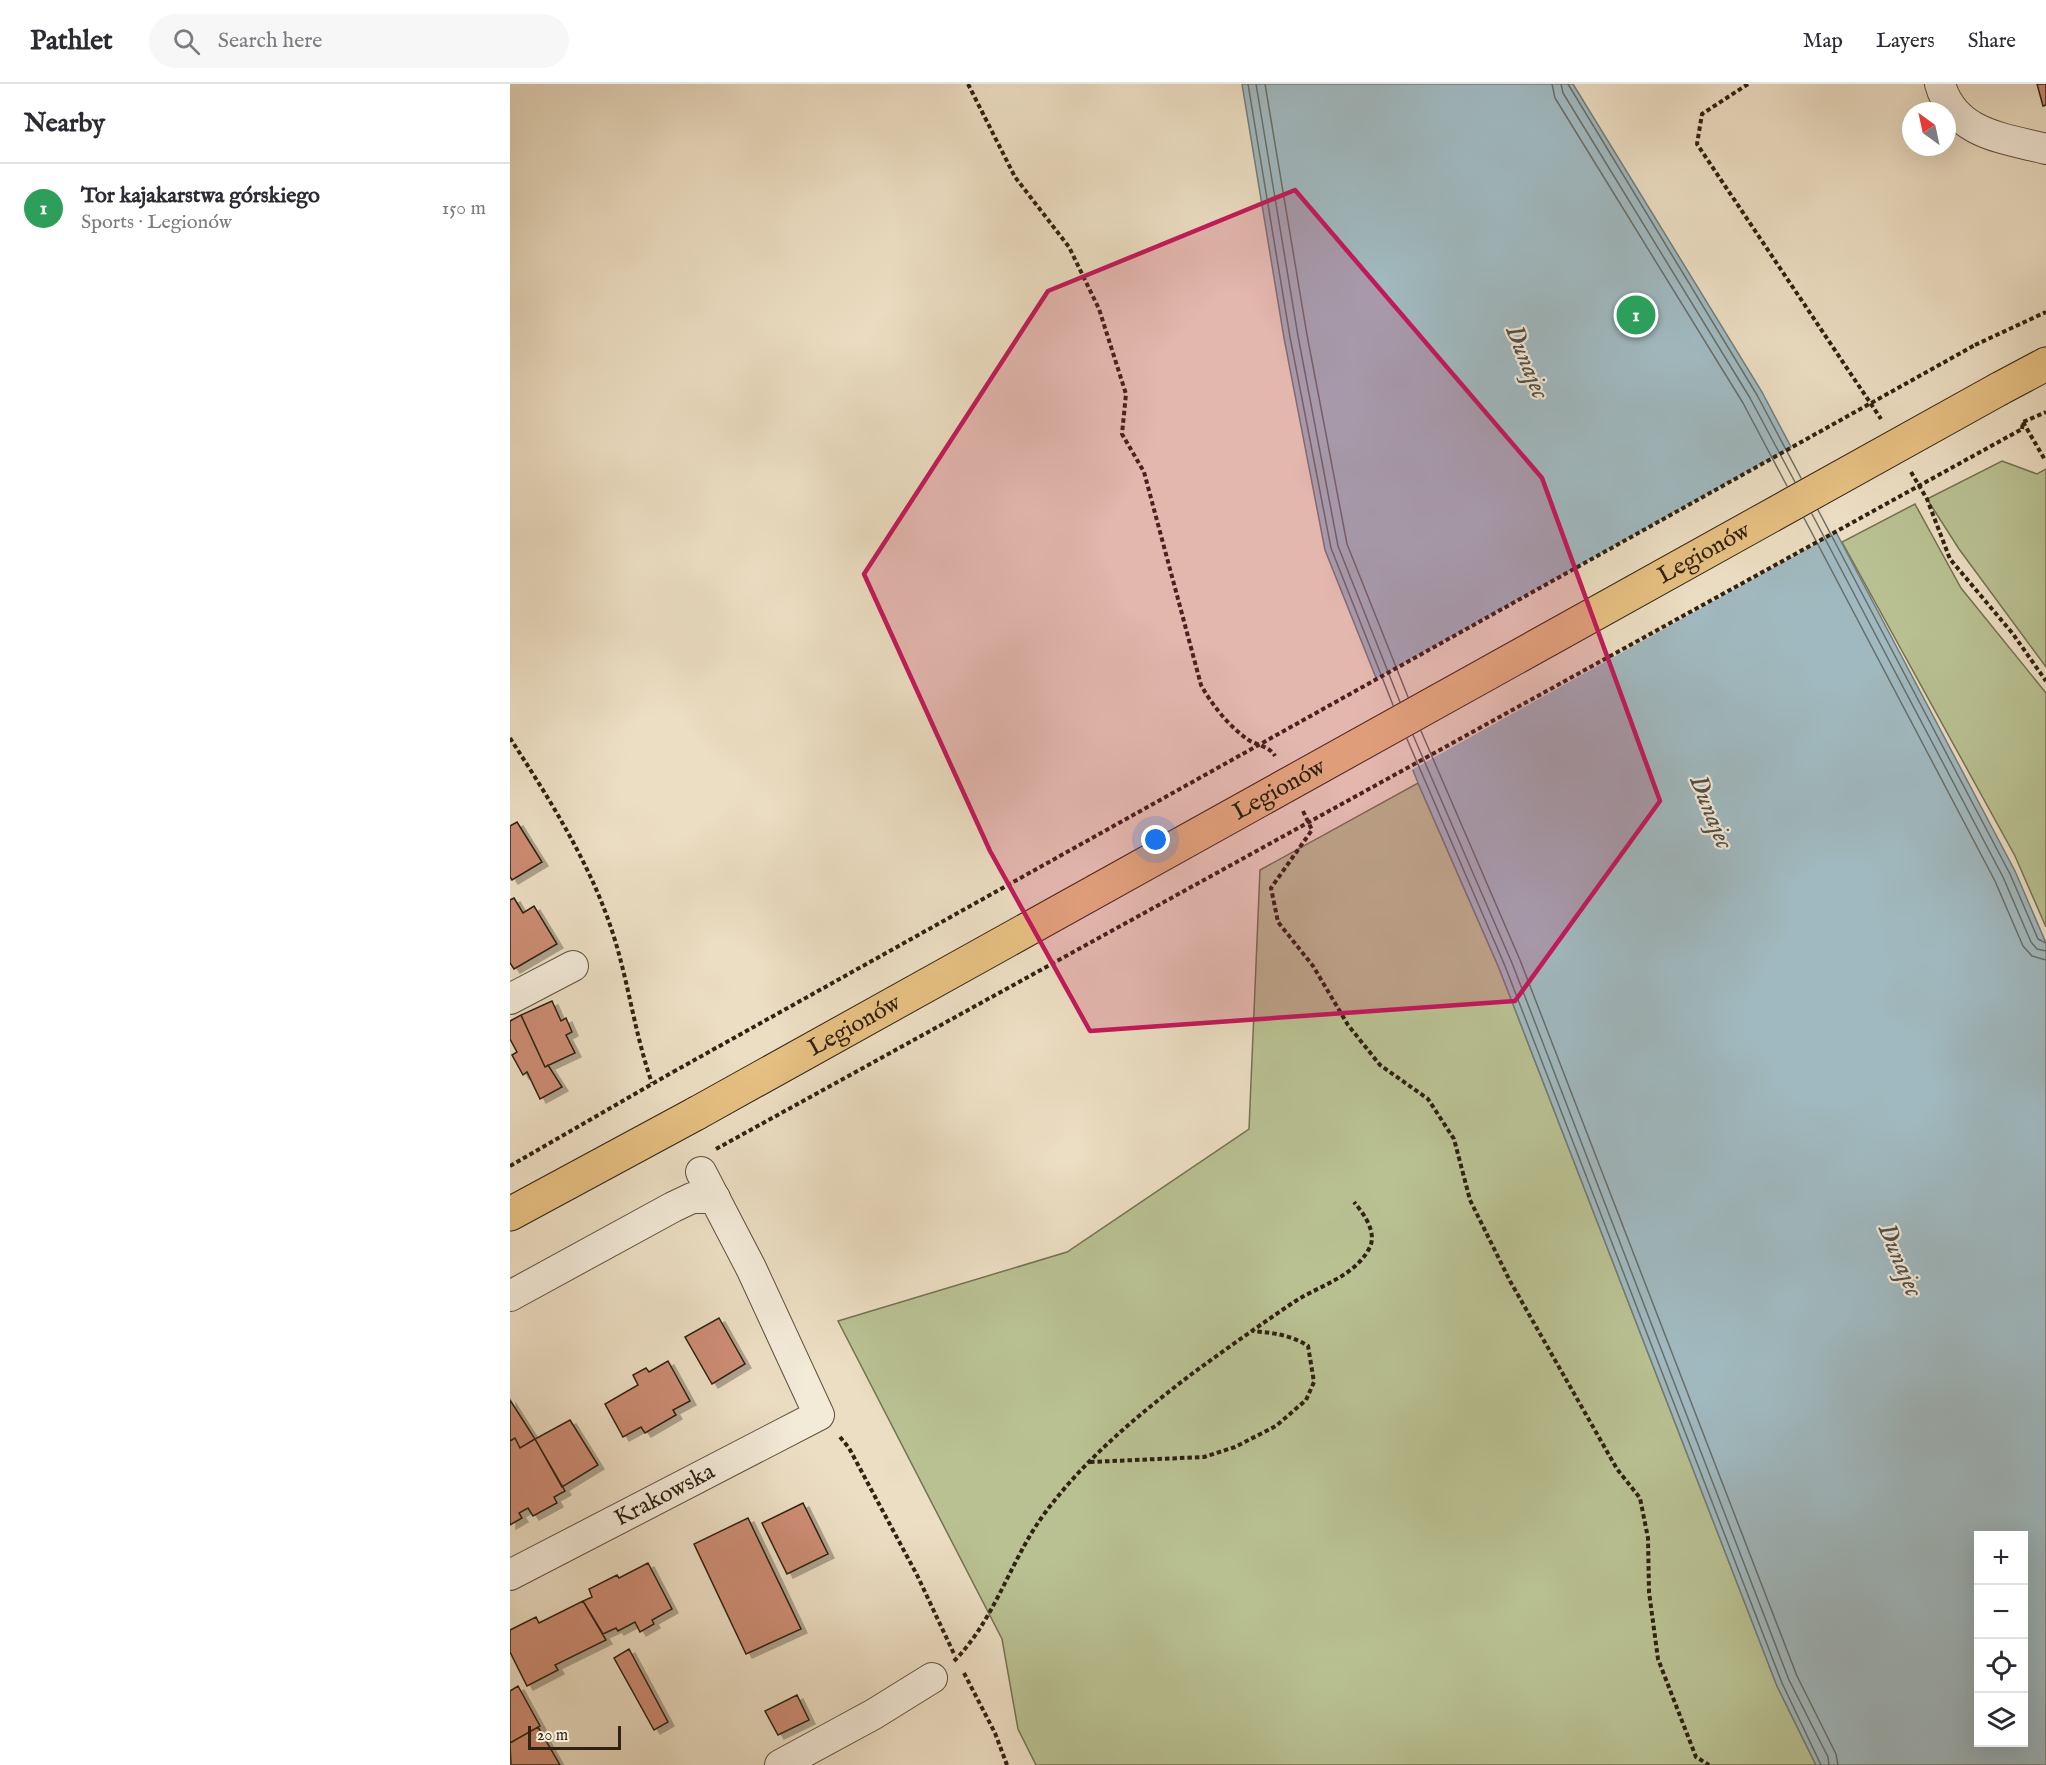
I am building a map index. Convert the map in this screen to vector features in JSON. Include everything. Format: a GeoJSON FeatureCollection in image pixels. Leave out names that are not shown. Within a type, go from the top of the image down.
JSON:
{"type":"FeatureCollection","features":[{"type":"Feature","properties":{"kind":"main road","name":"Legionów"},"geometry":{"type":"LineString","coordinates":[[510,1214],[697,1113],[2046,364]]}},
{"type":"Feature","properties":{"kind":"street"},"geometry":{"type":"LineString","coordinates":[[1940,84],[1945,101],[1978,132],[2046,149]]}},
{"type":"Feature","properties":{"kind":"street"},"geometry":{"type":"LineString","coordinates":[[510,999],[573,966]]}},
{"type":"Feature","properties":{"kind":"street"},"geometry":{"type":"LineString","coordinates":[[510,1296],[692,1198],[711,1173],[751,1268],[819,1415]]}},
{"type":"Feature","properties":{"kind":"street","name":"Krakowska"},"geometry":{"type":"LineString","coordinates":[[510,1575],[819,1415]]}},
{"type":"Feature","properties":{"kind":"street"},"geometry":{"type":"LineString","coordinates":[[780,1765],[874,1714],[932,1678]]}},
{"type":"Feature","properties":{"kind":"path"},"geometry":{"type":"LineString","coordinates":[[968,84],[1015,177],[1069,247],[1099,309],[1126,394],[1122,434],[1144,472],[1201,686],[1212,705],[1247,739],[1272,752],[1278,761]]}},
{"type":"Feature","properties":{"kind":"path"},"geometry":{"type":"LineString","coordinates":[[1748,84],[1702,114],[1697,144],[1881,420]]}},
{"type":"Feature","properties":{"kind":"path"},"geometry":{"type":"LineString","coordinates":[[510,1166],[652,1083],[1975,345],[2046,312]]}},
{"type":"Feature","properties":{"kind":"path"},"geometry":{"type":"LineString","coordinates":[[2023,422],[2046,412]]}},
{"type":"Feature","properties":{"kind":"path"},"geometry":{"type":"LineString","coordinates":[[711,1173],[2022,429],[2023,422]]}},
{"type":"Feature","properties":{"kind":"path"},"geometry":{"type":"LineString","coordinates":[[2023,422],[2045,460]]}},
{"type":"Feature","properties":{"kind":"path"},"geometry":{"type":"LineString","coordinates":[[1919,485],[1950,559],[2013,634],[2046,681]]}},
{"type":"Feature","properties":{"kind":"path"},"geometry":{"type":"LineString","coordinates":[[510,738],[538,781],[601,902],[615,937],[652,1083]]}},
{"type":"Feature","properties":{"kind":"path"},"geometry":{"type":"LineString","coordinates":[[1298,801],[1312,830],[1271,888],[1278,922],[1313,966],[1348,1025],[1380,1065],[1428,1099],[1454,1139],[1470,1200],[1510,1281],[1617,1469],[1640,1497],[1648,1538],[1649,1593],[1658,1659],[1696,1757],[1709,1765]]}},
{"type":"Feature","properties":{"kind":"path"},"geometry":{"type":"LineString","coordinates":[[932,1678],[956,1659],[1002,1588],[1042,1517],[1089,1462],[1132,1420],[1296,1301],[1356,1267],[1371,1245],[1370,1225],[1353,1203]]}},
{"type":"Feature","properties":{"kind":"path"},"geometry":{"type":"LineString","coordinates":[[1089,1462],[1204,1457],[1235,1447],[1275,1426],[1306,1400],[1314,1382],[1308,1346],[1286,1336],[1253,1331]]}},
{"type":"Feature","properties":{"kind":"path"},"geometry":{"type":"LineString","coordinates":[[819,1415],[849,1448],[917,1575],[956,1659],[995,1733],[1007,1765]]}},
{"type":"Feature","properties":{"kind":"highlighted area"},"geometry":{"type":"Polygon","coordinates":[[[1295,190],[1542,478],[1660,801],[1515,1001],[1090,1031],[990,851],[864,574],[1048,291],[1295,190]]]}},
{"type":"Feature","properties":{"kind":"green space"},"geometry":{"type":"Polygon","coordinates":[[[2002,461],[2037,474],[2046,469],[2046,667],[1959,549],[1927,499],[2002,461]]]}},
{"type":"Feature","properties":{"kind":"green space"},"geometry":{"type":"Polygon","coordinates":[[[1915,504],[1961,588],[2046,693],[2046,927],[2015,856],[1842,542],[1915,504]]]}},
{"type":"Feature","properties":{"kind":"green space"},"geometry":{"type":"Polygon","coordinates":[[[1418,783],[1499,968],[1777,1686],[1816,1765],[1036,1765],[1018,1729],[1002,1639],[838,1321],[1067,1252],[1249,1129],[1260,870],[1418,783]]]}},
{"type":"Feature","properties":{"kind":"water","name":"Dunajec"},"geometry":{"type":"Polygon","coordinates":[[[1242,84],[1573,84],[1762,392],[2015,871],[2046,943],[2046,1765],[1816,1765],[1777,1686],[1499,968],[1418,783],[1325,550],[1284,338],[1242,84]]]}},
{"type":"Feature","properties":{"kind":"pier"},"geometry":{"type":"Polygon","coordinates":[[[1794,446],[1839,531],[1410,771],[1374,680],[1794,446]]]}},
{"type":"Feature","properties":{"kind":"building"},"geometry":{"type":"Polygon","coordinates":[[[2037,84],[2046,84],[2046,105],[2043,106],[2037,84]]]}},
{"type":"Feature","properties":{"kind":"building"},"geometry":{"type":"Polygon","coordinates":[[[517,822],[542,862],[512,880],[510,877],[510,826],[517,822]]]}},
{"type":"Feature","properties":{"kind":"building"},"geometry":{"type":"Polygon","coordinates":[[[514,898],[523,913],[534,906],[557,944],[514,969],[510,963],[510,900],[514,898]]]}},
{"type":"Feature","properties":{"kind":"building"},"geometry":{"type":"Polygon","coordinates":[[[552,1001],[561,1021],[566,1018],[572,1032],[566,1035],[575,1053],[545,1067],[521,1015],[552,1001]]]}},
{"type":"Feature","properties":{"kind":"building"},"geometry":{"type":"Polygon","coordinates":[[[521,1015],[545,1067],[548,1065],[562,1087],[540,1099],[527,1072],[523,1075],[512,1055],[517,1052],[510,1039],[510,1021],[521,1015]]]}},
{"type":"Feature","properties":{"kind":"building"},"geometry":{"type":"Polygon","coordinates":[[[719,1318],[745,1364],[712,1384],[685,1337],[719,1318]]]}},
{"type":"Feature","properties":{"kind":"building"},"geometry":{"type":"Polygon","coordinates":[[[668,1361],[690,1401],[673,1410],[676,1415],[645,1433],[641,1427],[623,1437],[605,1404],[638,1385],[633,1375],[646,1368],[649,1372],[668,1361]]]}},
{"type":"Feature","properties":{"kind":"building"},"geometry":{"type":"Polygon","coordinates":[[[510,1400],[535,1439],[520,1448],[515,1438],[510,1441],[510,1400]]]}},
{"type":"Feature","properties":{"kind":"building"},"geometry":{"type":"Polygon","coordinates":[[[570,1420],[598,1465],[562,1487],[535,1439],[570,1420]]]}},
{"type":"Feature","properties":{"kind":"building"},"geometry":{"type":"Polygon","coordinates":[[[515,1438],[520,1448],[535,1439],[565,1491],[554,1497],[557,1503],[533,1516],[528,1508],[519,1513],[522,1518],[510,1525],[510,1441],[515,1438]]]}},
{"type":"Feature","properties":{"kind":"building"},"geometry":{"type":"Polygon","coordinates":[[[803,1503],[828,1554],[787,1574],[762,1523],[803,1503]]]}},
{"type":"Feature","properties":{"kind":"building"},"geometry":{"type":"Polygon","coordinates":[[[748,1518],[801,1629],[746,1654],[694,1544],[748,1518]]]}},
{"type":"Feature","properties":{"kind":"building"},"geometry":{"type":"Polygon","coordinates":[[[648,1563],[672,1609],[652,1620],[654,1624],[640,1632],[635,1622],[618,1631],[616,1628],[603,1634],[583,1601],[592,1597],[589,1589],[617,1575],[619,1578],[648,1563]]]}},
{"type":"Feature","properties":{"kind":"building"},"geometry":{"type":"Polygon","coordinates":[[[583,1601],[606,1640],[555,1665],[558,1670],[527,1686],[510,1652],[510,1630],[536,1617],[539,1623],[583,1601]]]}},
{"type":"Feature","properties":{"kind":"building"},"geometry":{"type":"Polygon","coordinates":[[[629,1649],[668,1722],[654,1730],[614,1658],[629,1649]]]}},
{"type":"Feature","properties":{"kind":"building"},"geometry":{"type":"Polygon","coordinates":[[[518,1686],[540,1726],[510,1743],[510,1691],[518,1686]]]}},
{"type":"Feature","properties":{"kind":"building"},"geometry":{"type":"Polygon","coordinates":[[[797,1695],[809,1720],[778,1735],[765,1711],[797,1695]]]}},
{"type":"Feature","properties":{"kind":"building"},"geometry":{"type":"Polygon","coordinates":[[[538,1727],[560,1765],[511,1765],[510,1743],[538,1727]]]}},
{"type":"Feature","properties":{"kind":"place","name":"Tor kajakarstwa górskiego"},"geometry":{"type":"Point","coordinates":[1636,315]}}]}
